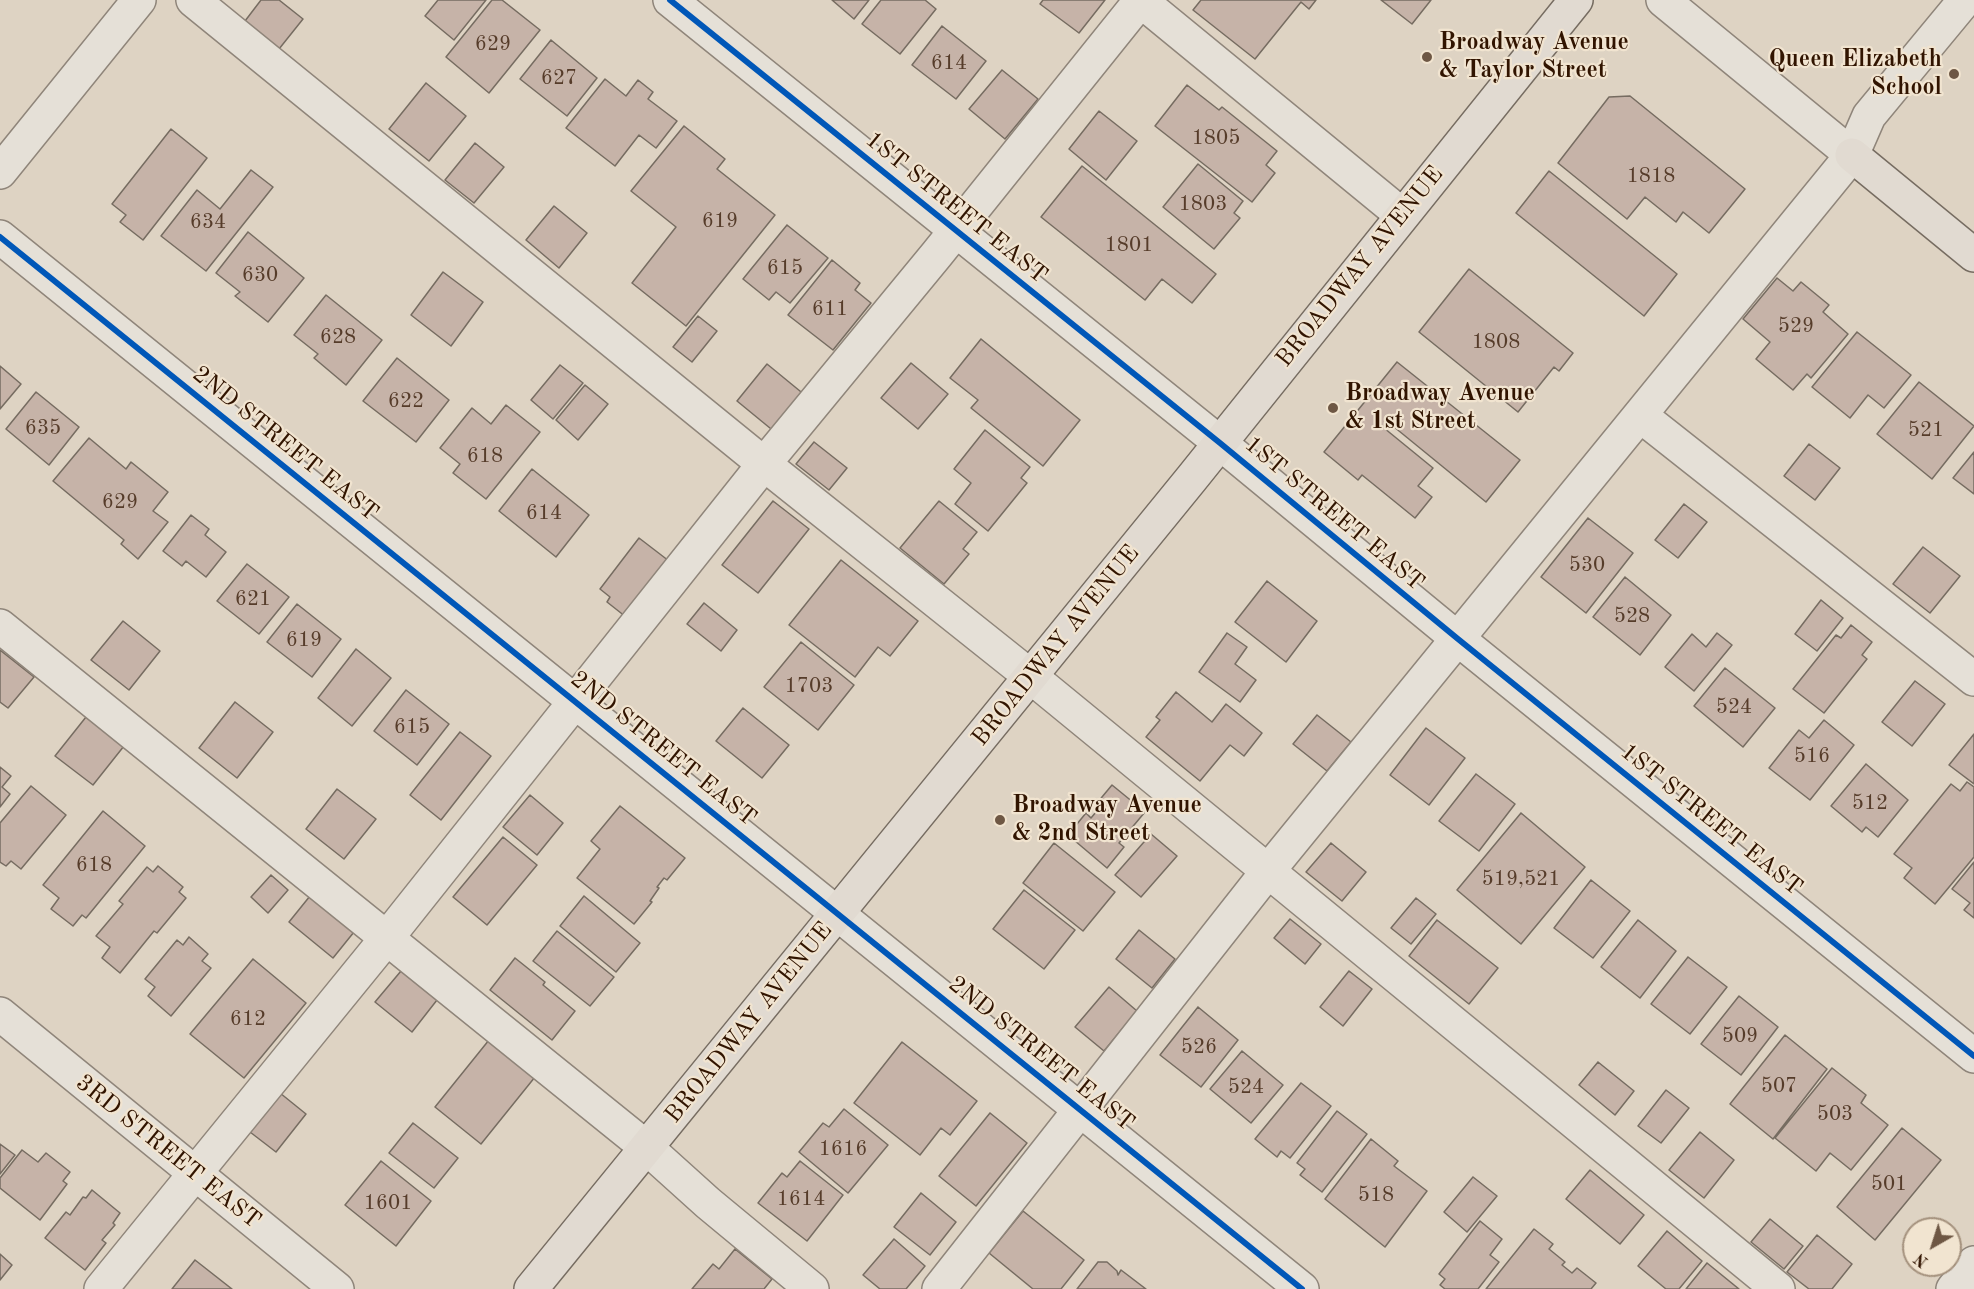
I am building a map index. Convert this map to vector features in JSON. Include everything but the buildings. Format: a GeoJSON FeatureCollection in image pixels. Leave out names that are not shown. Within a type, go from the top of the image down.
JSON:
{"type":"FeatureCollection","features":[{"type":"Feature","properties":{"kind":"main road","name":"BROADWAY AVENUE"},"geometry":{"type":"LineString","coordinates":[[531,1289],[839,913],[1576,0]]}},
{"type":"Feature","properties":{"kind":"main road"},"geometry":{"type":"LineString","coordinates":[[1852,155],[1974,255]]}},
{"type":"Feature","properties":{"kind":"street"},"geometry":{"type":"LineString","coordinates":[[0,172],[139,0]]}},
{"type":"Feature","properties":{"kind":"street"},"geometry":{"type":"LineString","coordinates":[[193,0],[764,464],[1030,676],[1778,1289]]}},
{"type":"Feature","properties":{"kind":"street","name":"1ST STREET EAST"},"geometry":{"type":"LineString","coordinates":[[670,0],[1220,443],[1458,639],[1974,1056]]}},
{"type":"Feature","properties":{"kind":"street"},"geometry":{"type":"LineString","coordinates":[[100,1289],[386,939],[764,464],[956,231],[1141,0],[1402,215]]}},
{"type":"Feature","properties":{"kind":"street"},"geometry":{"type":"LineString","coordinates":[[1663,0],[1852,155]]}},
{"type":"Feature","properties":{"kind":"street"},"geometry":{"type":"LineString","coordinates":[[939,1289],[1268,872],[1852,155],[1869,116],[1965,0]]}},
{"type":"Feature","properties":{"kind":"street","name":"2ND STREET EAST"},"geometry":{"type":"LineString","coordinates":[[0,237],[1302,1289]]}},
{"type":"Feature","properties":{"kind":"street"},"geometry":{"type":"LineString","coordinates":[[1641,416],[1974,680]]}},
{"type":"Feature","properties":{"kind":"street"},"geometry":{"type":"LineString","coordinates":[[0,626],[647,1148],[708,1203],[812,1289]]}},
{"type":"Feature","properties":{"kind":"street","name":"3RD STREET EAST"},"geometry":{"type":"LineString","coordinates":[[0,1014],[337,1289]]}},
{"type":"Feature","properties":{"kind":"street"},"geometry":{"type":"LineString","coordinates":[[1953,1289],[1974,1263]]}},
{"type":"Feature","properties":{"kind":"cycle path"},"geometry":{"type":"LineString","coordinates":[[670,0],[1220,443],[1458,639],[1974,1056]]}},
{"type":"Feature","properties":{"kind":"cycle path"},"geometry":{"type":"LineString","coordinates":[[0,237],[1302,1289]]}},
{"type":"Feature","properties":{"kind":"place","name":"Broadway Avenue & Taylor Street"},"geometry":{"type":"Point","coordinates":[1427,57]}},
{"type":"Feature","properties":{"kind":"place","name":"Queen Elizabeth School"},"geometry":{"type":"Point","coordinates":[1954,74]}},
{"type":"Feature","properties":{"kind":"place","name":"Broadway Avenue & 1st Street"},"geometry":{"type":"Point","coordinates":[1333,408]}},
{"type":"Feature","properties":{"kind":"place","name":"Broadway Avenue & 2nd Street"},"geometry":{"type":"Point","coordinates":[1000,820]}}]}
